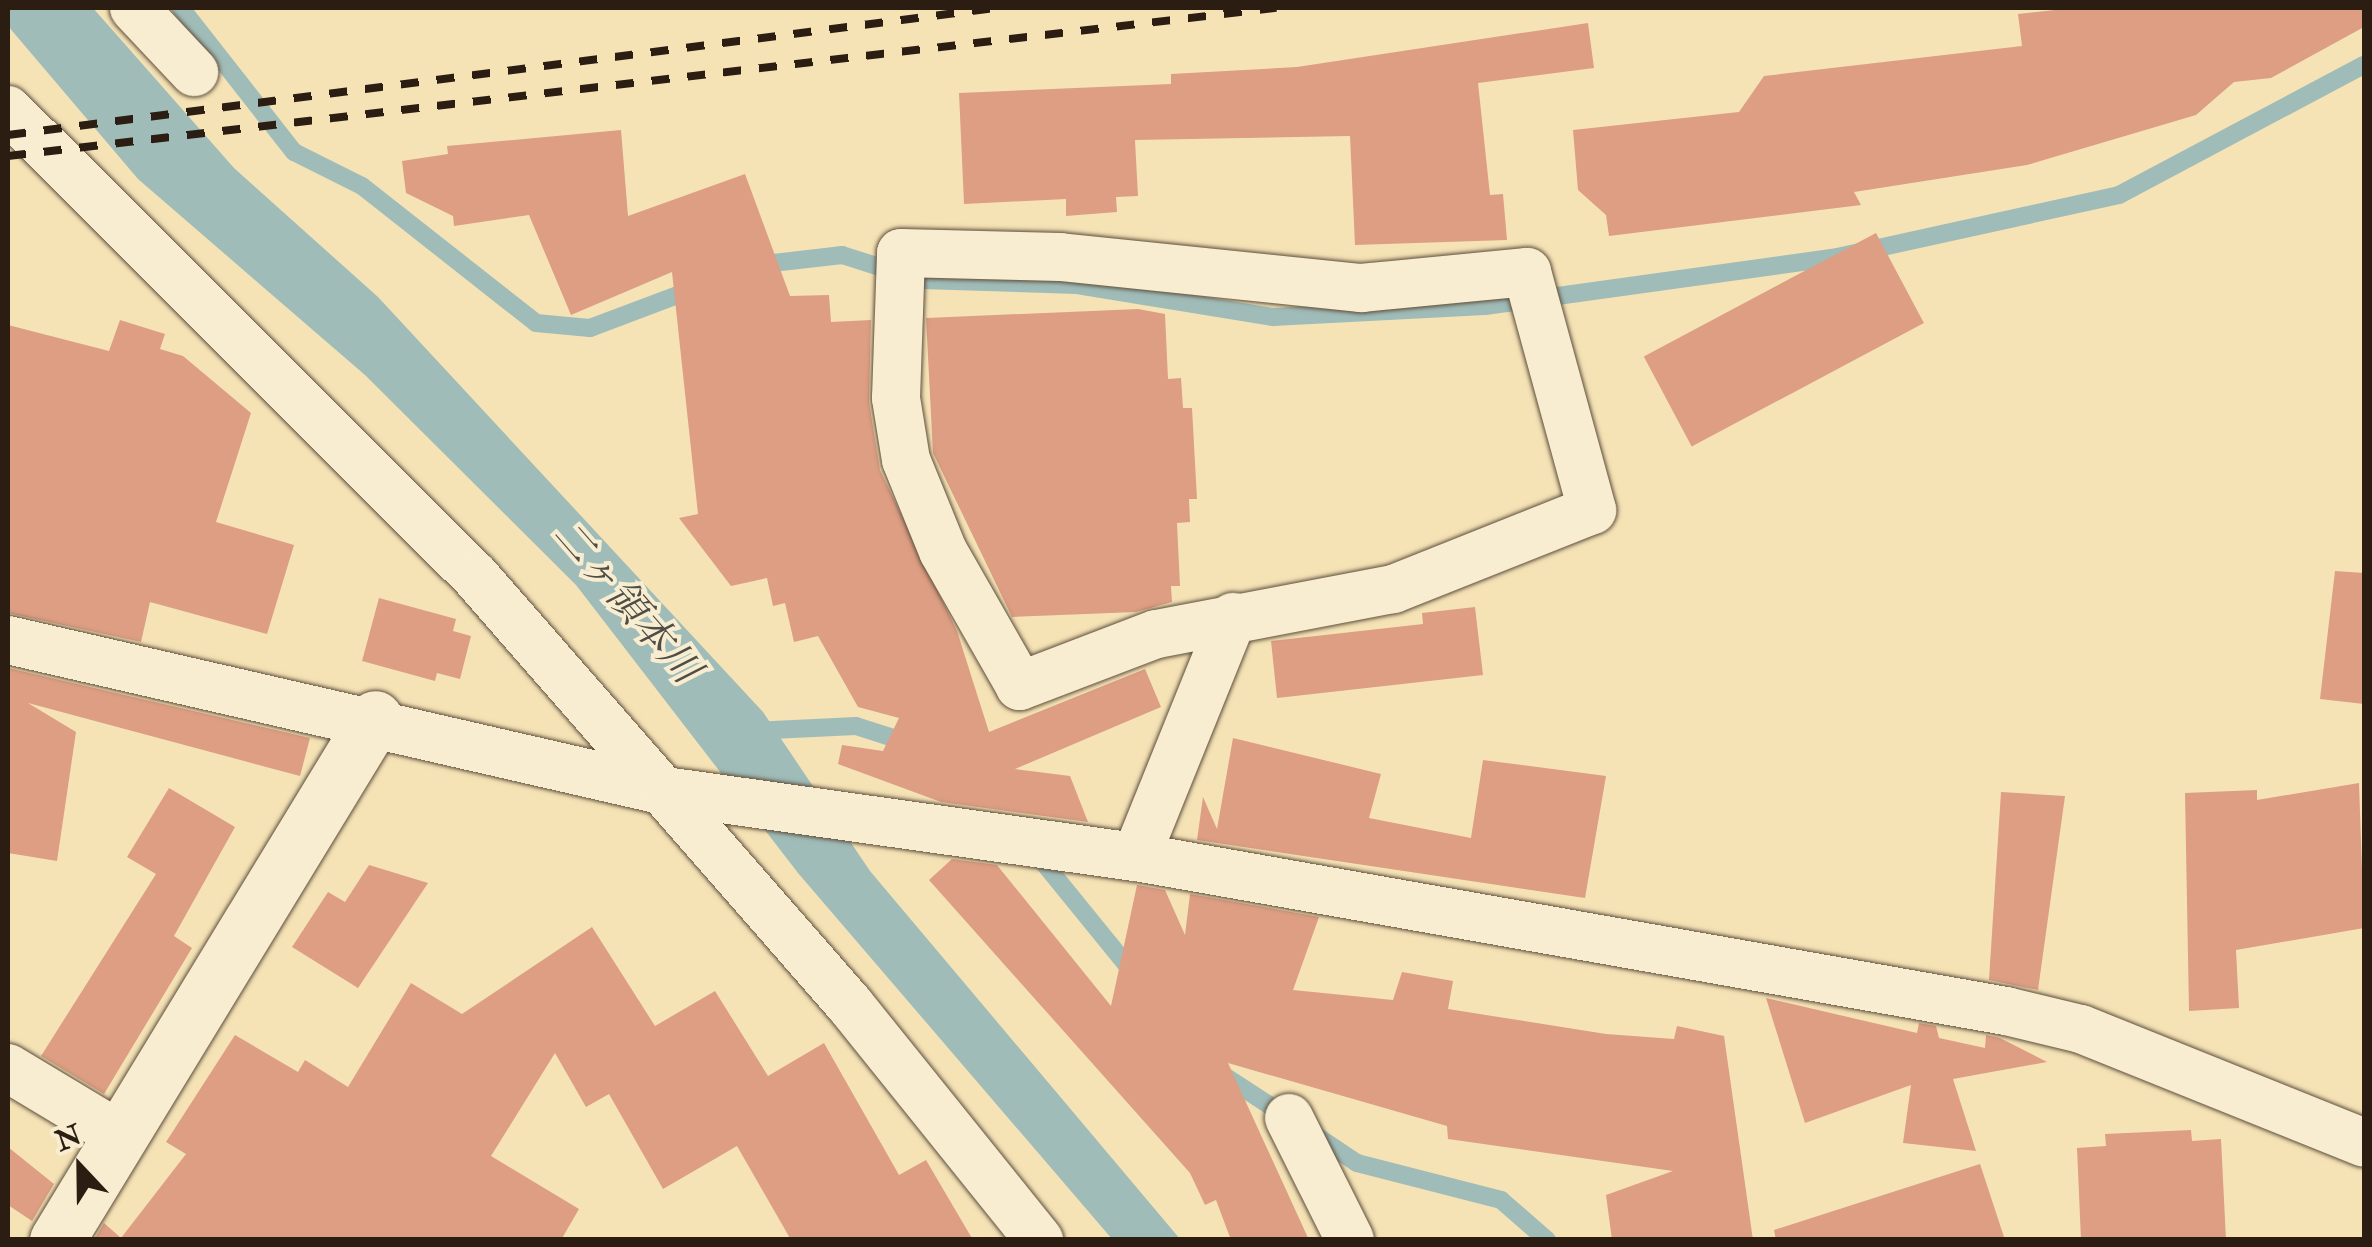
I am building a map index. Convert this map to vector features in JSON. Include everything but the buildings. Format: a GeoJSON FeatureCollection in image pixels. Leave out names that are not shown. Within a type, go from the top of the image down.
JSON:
{"type":"FeatureCollection","features":[{"type":"Feature","properties":{"kind":"street"},"geometry":{"type":"LineString","coordinates":[[134,8],[194,72]]}},
{"type":"Feature","properties":{"kind":"street"},"geometry":{"type":"LineString","coordinates":[[8,110],[475,576],[665,791],[1039,1240]]}},
{"type":"Feature","properties":{"kind":"street"},"geometry":{"type":"LineString","coordinates":[[901,253],[1060,257],[1361,288],[1528,272],[1592,510],[1393,588],[1233,617],[1156,634],[1020,686],[943,551],[906,460],[896,398],[901,253]]}},
{"type":"Feature","properties":{"kind":"street"},"geometry":{"type":"LineString","coordinates":[[1136,857],[1233,617]]}},
{"type":"Feature","properties":{"kind":"street"},"geometry":{"type":"LineString","coordinates":[[8,640],[375,718],[665,791],[841,812],[1136,857],[2006,1011],[2081,1029],[2364,1143]]}},
{"type":"Feature","properties":{"kind":"street"},"geometry":{"type":"LineString","coordinates":[[57,1240],[375,718]]}},
{"type":"Feature","properties":{"kind":"street"},"geometry":{"type":"LineString","coordinates":[[8,1068],[121,1136]]}},
{"type":"Feature","properties":{"kind":"street"},"geometry":{"type":"LineString","coordinates":[[1289,1118],[1350,1240]]}},
{"type":"Feature","properties":{"kind":"water","name":"二ヶ領本川"},"geometry":{"type":"Polygon","coordinates":[[[8,8],[93,8],[234,168],[378,297],[763,712],[870,871],[1180,1239],[1112,1239],[798,873],[576,585],[365,375],[138,179],[8,26],[8,8]]]}},
{"type":"Feature","properties":{"kind":"waterway"},"geometry":{"type":"LineString","coordinates":[[181,8],[294,152],[362,186],[536,323],[590,328],[694,289]]}},
{"type":"Feature","properties":{"kind":"waterway"},"geometry":{"type":"LineString","coordinates":[[756,265],[842,255],[921,280],[1077,285],[1273,317],[1485,306],[1837,257],[2119,195],[2364,65]]}},
{"type":"Feature","properties":{"kind":"waterway"},"geometry":{"type":"LineString","coordinates":[[753,731],[856,726],[909,743]]}},
{"type":"Feature","properties":{"kind":"waterway"},"geometry":{"type":"LineString","coordinates":[[1034,851],[1134,974]]}},
{"type":"Feature","properties":{"kind":"waterway"},"geometry":{"type":"LineString","coordinates":[[1220,1073],[1286,1116]]}},
{"type":"Feature","properties":{"kind":"waterway"},"geometry":{"type":"LineString","coordinates":[[1312,1133],[1357,1163],[1501,1200],[1547,1240]]}},
{"type":"Feature","properties":{"kind":"railway"},"geometry":{"type":"LineString","coordinates":[[8,135],[995,8]]}},
{"type":"Feature","properties":{"kind":"railway"},"geometry":{"type":"LineString","coordinates":[[8,156],[1276,8]]}}]}
